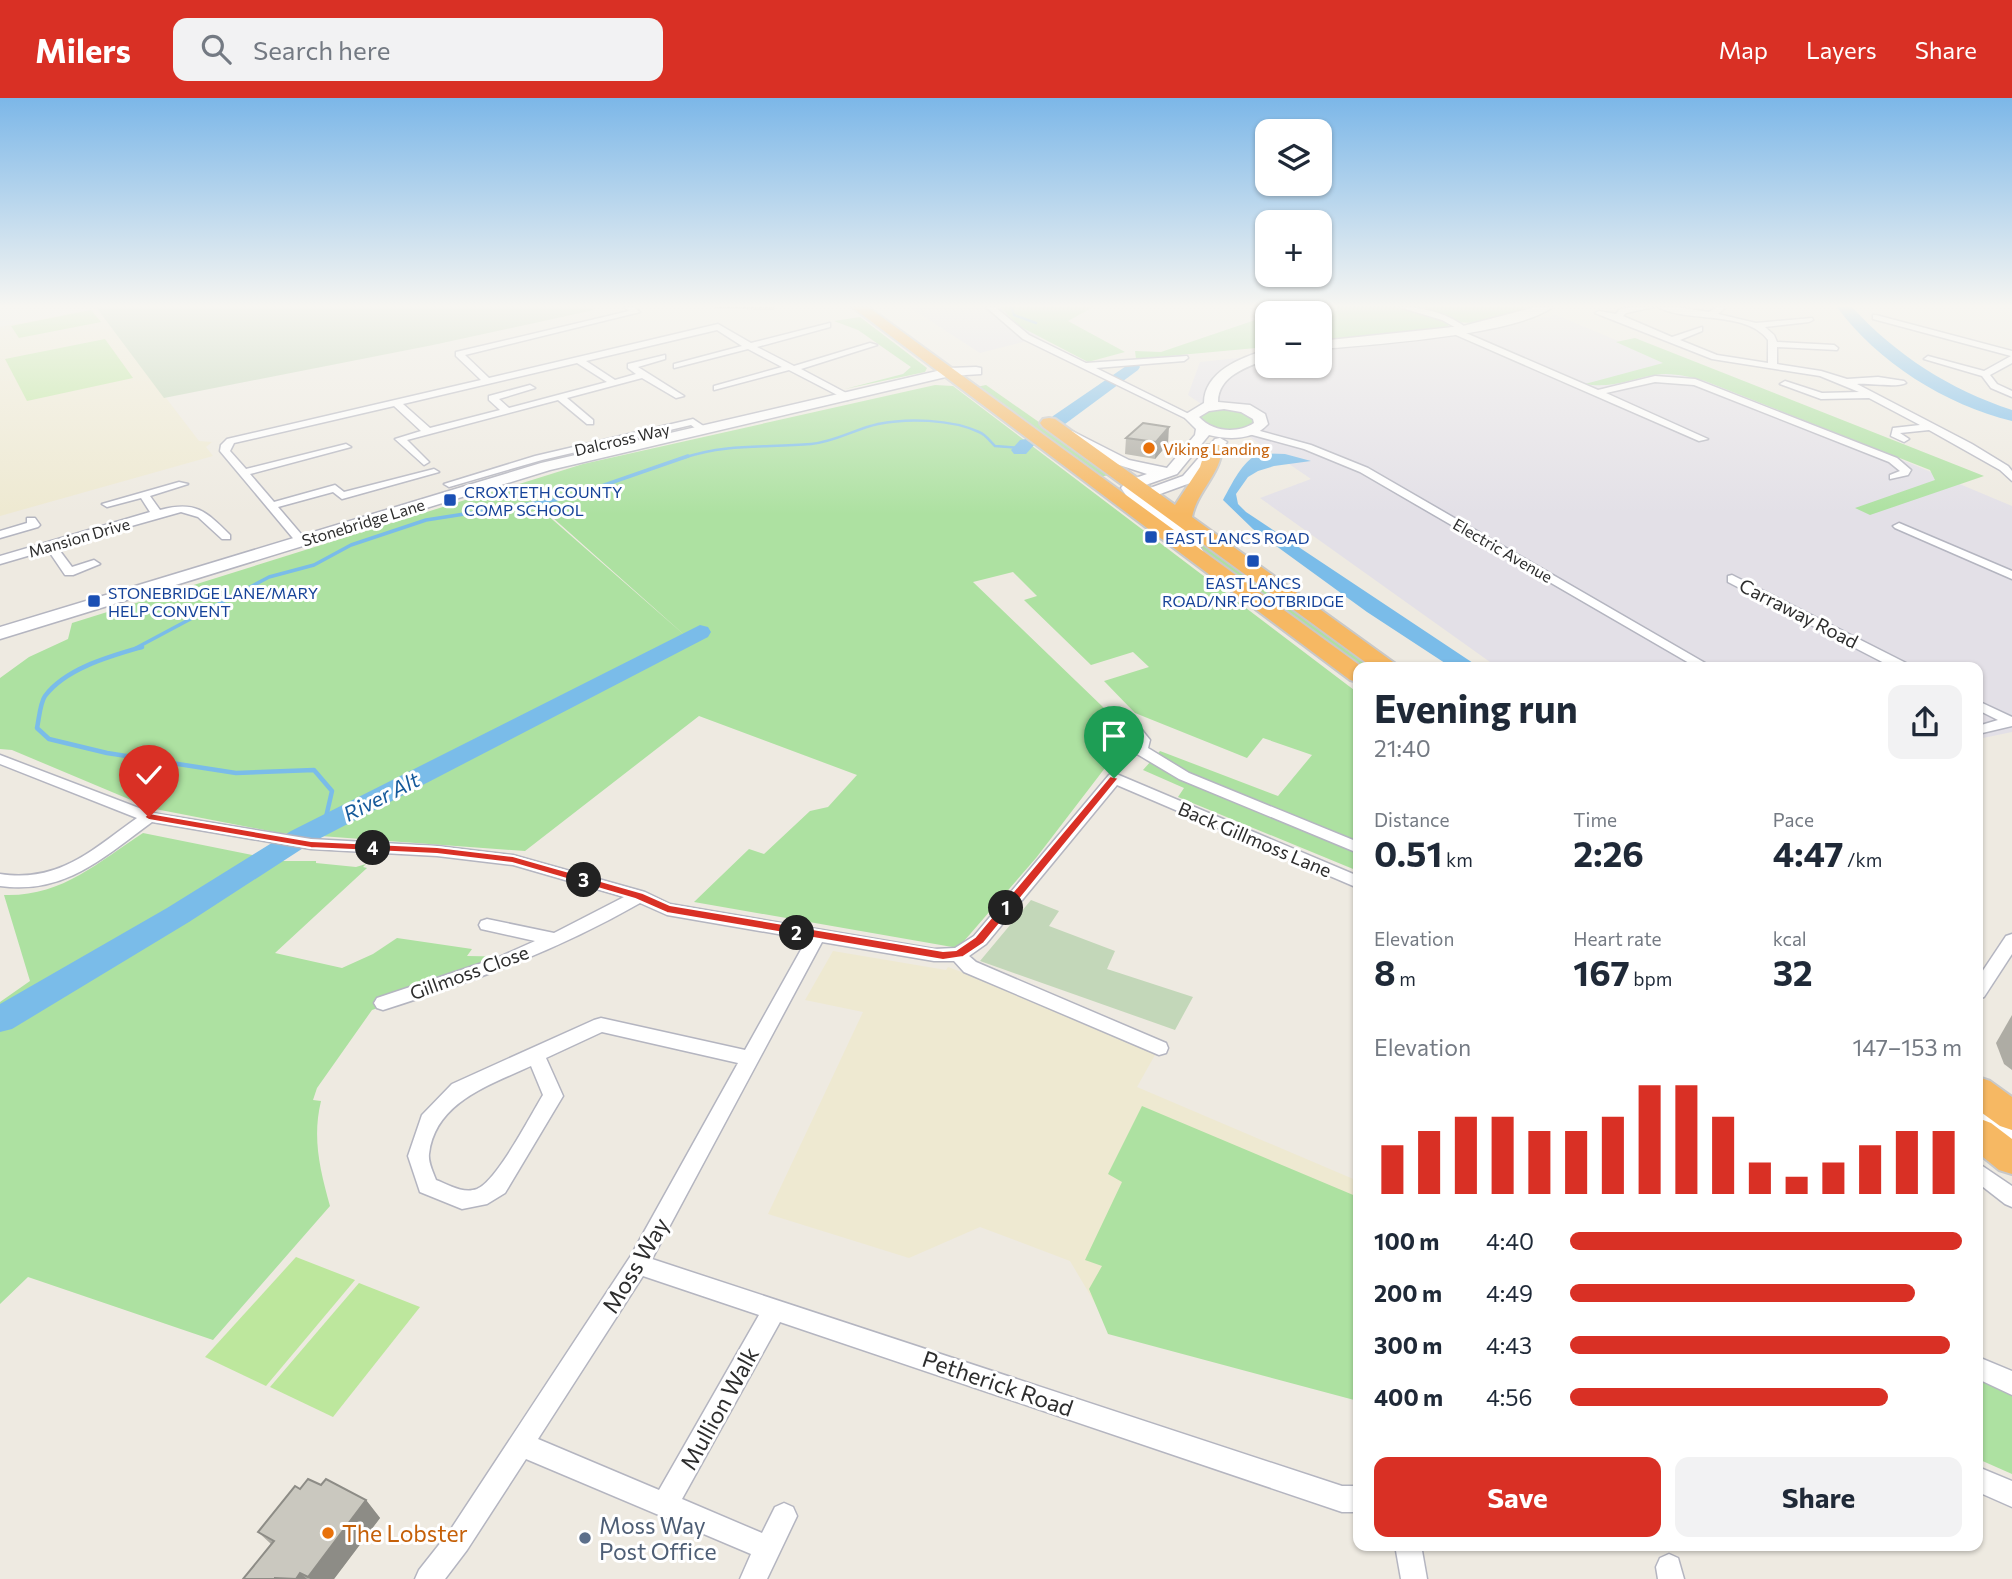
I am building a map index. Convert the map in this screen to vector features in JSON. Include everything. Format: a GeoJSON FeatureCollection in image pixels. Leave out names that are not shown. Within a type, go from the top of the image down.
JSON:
{"type":"FeatureCollection","features":[{"type":"Feature","properties":{"kind":"highway"},"geometry":{"type":"LineString","coordinates":[[964,376],[1105,489],[1353,671]]}},
{"type":"Feature","properties":{"kind":"highway"},"geometry":{"type":"LineString","coordinates":[[1030,410],[1381,662]]}},
{"type":"Feature","properties":{"kind":"highway"},"geometry":{"type":"LineString","coordinates":[[1182,517],[1184,503],[1214,463],[1213,449]]}},
{"type":"Feature","properties":{"kind":"highway"},"geometry":{"type":"LineString","coordinates":[[1983,1095],[2012,1116]]}},
{"type":"Feature","properties":{"kind":"highway"},"geometry":{"type":"LineString","coordinates":[[1983,1137],[2012,1159]]}},
{"type":"Feature","properties":{"kind":"street"},"geometry":{"type":"LineString","coordinates":[[482,376],[487,381]]}},
{"type":"Feature","properties":{"kind":"street"},"geometry":{"type":"LineString","coordinates":[[301,541],[225,451],[231,440],[508,376]]}},
{"type":"Feature","properties":{"kind":"street"},"geometry":{"type":"LineString","coordinates":[[604,376],[614,383]]}},
{"type":"Feature","properties":{"kind":"street"},"geometry":{"type":"LineString","coordinates":[[424,462],[400,439],[639,376]]}},
{"type":"Feature","properties":{"kind":"street"},"geometry":{"type":"LineString","coordinates":[[645,376],[678,396]]}},
{"type":"Feature","properties":{"kind":"street"},"geometry":{"type":"LineString","coordinates":[[717,388],[762,376]]}},
{"type":"Feature","properties":{"kind":"street"},"geometry":{"type":"LineString","coordinates":[[807,376],[847,397]]}},
{"type":"Feature","properties":{"kind":"street","name":"Stonebridge Lane"},"geometry":{"type":"LineString","coordinates":[[2,628],[301,541],[543,462],[847,397],[924,376]]}},
{"type":"Feature","properties":{"kind":"street"},"geometry":{"type":"LineString","coordinates":[[1105,376],[1165,404],[1248,429]]}},
{"type":"Feature","properties":{"kind":"street"},"geometry":{"type":"LineString","coordinates":[[1139,490],[1177,466],[1202,436],[1201,416],[1211,393],[1225,376]]}},
{"type":"Feature","properties":{"kind":"street"},"geometry":{"type":"LineString","coordinates":[[1559,376],[1703,439]]}},
{"type":"Feature","properties":{"kind":"street"},"geometry":{"type":"LineString","coordinates":[[1828,376],[1846,382],[1968,446],[2004,468],[2012,478]]}},
{"type":"Feature","properties":{"kind":"street"},"geometry":{"type":"LineString","coordinates":[[1987,376],[1994,386],[2012,394]]}},
{"type":"Feature","properties":{"kind":"street"},"geometry":{"type":"LineString","coordinates":[[1596,393],[1668,378],[1695,382],[1903,466],[1904,473],[1894,477]]}},
{"type":"Feature","properties":{"kind":"street"},"geometry":{"type":"LineString","coordinates":[[1846,382],[1878,380],[1901,383]]}},
{"type":"Feature","properties":{"kind":"street"},"geometry":{"type":"LineString","coordinates":[[1785,384],[1821,396],[1870,395]]}},
{"type":"Feature","properties":{"kind":"street"},"geometry":{"type":"LineString","coordinates":[[1105,489],[1139,490],[1188,479],[1221,440],[1248,429],[1257,414],[1237,407],[1218,387]]}},
{"type":"Feature","properties":{"kind":"street"},"geometry":{"type":"LineString","coordinates":[[507,411],[492,398],[530,388]]}},
{"type":"Feature","properties":{"kind":"street"},"geometry":{"type":"LineString","coordinates":[[560,397],[590,422]]}},
{"type":"Feature","properties":{"kind":"street"},"geometry":{"type":"LineString","coordinates":[[396,402],[428,432]]}},
{"type":"Feature","properties":{"kind":"street"},"geometry":{"type":"LineString","coordinates":[[1201,416],[1237,407]]}},
{"type":"Feature","properties":{"kind":"street"},"geometry":{"type":"LineString","coordinates":[[1904,439],[1895,434],[1896,430],[1928,427]]}},
{"type":"Feature","properties":{"kind":"street","name":"Electric Avenue"},"geometry":{"type":"LineString","coordinates":[[1248,429],[1329,453],[1364,470],[1697,662]]}},
{"type":"Feature","properties":{"kind":"street"},"geometry":{"type":"LineString","coordinates":[[1061,432],[1138,470],[1158,471],[1177,466]]}},
{"type":"Feature","properties":{"kind":"street"},"geometry":{"type":"LineString","coordinates":[[243,473],[346,447]]}},
{"type":"Feature","properties":{"kind":"street"},"geometry":{"type":"LineString","coordinates":[[449,484],[543,462]]}},
{"type":"Feature","properties":{"kind":"street"},"geometry":{"type":"LineString","coordinates":[[335,488],[342,496],[434,472]]}},
{"type":"Feature","properties":{"kind":"street"},"geometry":{"type":"LineString","coordinates":[[270,506],[376,476]]}},
{"type":"Feature","properties":{"kind":"street"},"geometry":{"type":"LineString","coordinates":[[107,504],[183,485]]}},
{"type":"Feature","properties":{"kind":"street"},"geometry":{"type":"LineString","coordinates":[[1139,490],[1186,537],[1199,558]]}},
{"type":"Feature","properties":{"kind":"street","name":"Mansion Drive"},"geometry":{"type":"LineString","coordinates":[[144,495],[158,514]]}},
{"type":"Feature","properties":{"kind":"street","name":"Mansion Drive"},"geometry":{"type":"LineString","coordinates":[[0,560],[186,508],[197,510],[226,537]]}},
{"type":"Feature","properties":{"kind":"street","name":"Mansion Drive"},"geometry":{"type":"LineString","coordinates":[[0,535],[34,525],[31,520]]}},
{"type":"Feature","properties":{"kind":"street"},"geometry":{"type":"LineString","coordinates":[[1899,526],[2012,575]]}},
{"type":"Feature","properties":{"kind":"street"},"geometry":{"type":"LineString","coordinates":[[50,545],[69,572],[94,565]]}},
{"type":"Feature","properties":{"kind":"street","name":"Carraway Road"},"geometry":{"type":"LineString","coordinates":[[1732,579],[1893,662]]}},
{"type":"Feature","properties":{"kind":"street"},"geometry":{"type":"LineString","coordinates":[[1983,708],[2012,722]]}},
{"type":"Feature","properties":{"kind":"street"},"geometry":{"type":"LineString","coordinates":[[1983,729],[2012,722]]}},
{"type":"Feature","properties":{"kind":"street"},"geometry":{"type":"LineString","coordinates":[[1139,749],[1184,776],[1353,846]]}},
{"type":"Feature","properties":{"kind":"street"},"geometry":{"type":"LineString","coordinates":[[0,758],[149,817],[311,844],[437,850],[513,860],[639,896],[667,909],[934,955],[959,954],[964,963],[971,967],[1159,1048]]}},
{"type":"Feature","properties":{"kind":"street","name":"Back Gillmoss Lane"},"geometry":{"type":"LineString","coordinates":[[959,954],[980,940],[1114,778],[1353,880]]}},
{"type":"Feature","properties":{"kind":"street"},"geometry":{"type":"LineString","coordinates":[[0,880],[24,885],[59,877],[149,817]]}},
{"type":"Feature","properties":{"kind":"street","name":"Gillmoss Close"},"geometry":{"type":"LineString","coordinates":[[383,1003],[503,963],[595,921],[639,896]]}},
{"type":"Feature","properties":{"kind":"street","name":"Gillmoss Close"},"geometry":{"type":"LineString","coordinates":[[487,925],[554,939]]}},
{"type":"Feature","properties":{"kind":"street","name":"Moss Way"},"geometry":{"type":"LineString","coordinates":[[428,1579],[458,1541],[522,1445],[638,1264],[817,936]]}},
{"type":"Feature","properties":{"kind":"street"},"geometry":{"type":"LineString","coordinates":[[1983,984],[2012,940]]}},
{"type":"Feature","properties":{"kind":"street"},"geometry":{"type":"LineString","coordinates":[[537,1056],[554,1096],[498,1187],[480,1198],[462,1200],[428,1186],[418,1156],[429,1121],[459,1090],[601,1025],[750,1058]]}},
{"type":"Feature","properties":{"kind":"street"},"geometry":{"type":"LineString","coordinates":[[1983,1118],[2012,1139]]}},
{"type":"Feature","properties":{"kind":"street"},"geometry":{"type":"LineString","coordinates":[[1983,1176],[2012,1198]]}},
{"type":"Feature","properties":{"kind":"street","name":"Petherick Road"},"geometry":{"type":"LineString","coordinates":[[638,1264],[1342,1499],[1353,1499]]}},
{"type":"Feature","properties":{"kind":"street","name":"Mullion Walk"},"geometry":{"type":"LineString","coordinates":[[665,1504],[774,1311]]}},
{"type":"Feature","properties":{"kind":"street"},"geometry":{"type":"LineString","coordinates":[[1983,1370],[2012,1383]]}},
{"type":"Feature","properties":{"kind":"street"},"geometry":{"type":"LineString","coordinates":[[522,1445],[768,1548]]}},
{"type":"Feature","properties":{"kind":"street"},"geometry":{"type":"LineString","coordinates":[[1983,1481],[2012,1494]]}},
{"type":"Feature","properties":{"kind":"street"},"geometry":{"type":"LineString","coordinates":[[753,1579],[784,1516]]}},
{"type":"Feature","properties":{"kind":"street"},"geometry":{"type":"LineString","coordinates":[[1409,1551],[1414,1579]]}},
{"type":"Feature","properties":{"kind":"shaded area"},"geometry":{"type":"Polygon","coordinates":[[[0,376],[149,376],[199,441],[212,442],[206,447],[213,456],[0,516],[0,376]]]}},
{"type":"Feature","properties":{"kind":"shaded area"},"geometry":{"type":"Polygon","coordinates":[[[1195,376],[1702,376],[2012,506],[2012,732],[1983,738],[1983,662],[1490,662],[1260,498],[1311,479],[1188,395],[1195,376]]]}},
{"type":"Feature","properties":{"kind":"shaded area"},"geometry":{"type":"Polygon","coordinates":[[[833,951],[946,970],[948,967],[1160,1046],[1137,1087],[1353,1179],[1353,1391],[1105,1320],[1070,1261],[980,1227],[909,1258],[768,1214],[863,1012],[805,1000],[833,951]]]}},
{"type":"Feature","properties":{"kind":"green space"},"geometry":{"type":"Polygon","coordinates":[[[14,376],[133,378],[27,401],[14,376]]]}},
{"type":"Feature","properties":{"kind":"green space"},"geometry":{"type":"Polygon","coordinates":[[[148,376],[275,376],[164,398],[148,376]]]}},
{"type":"Feature","properties":{"kind":"green space"},"geometry":{"type":"Polygon","coordinates":[[[895,376],[906,376],[845,389],[895,376]]]}},
{"type":"Feature","properties":{"kind":"green space"},"geometry":{"type":"Polygon","coordinates":[[[1614,376],[1650,376],[1612,384],[1585,384],[1614,376]]]}},
{"type":"Feature","properties":{"kind":"green space"},"geometry":{"type":"Polygon","coordinates":[[[1685,376],[1731,376],[1984,476],[1870,515],[1855,508],[1935,480],[1930,470],[1699,379],[1685,376]]]}},
{"type":"Feature","properties":{"kind":"green space"},"geometry":{"type":"Polygon","coordinates":[[[935,385],[953,386],[1353,689],[1353,869],[1178,797],[1184,788],[1143,770],[1160,751],[1278,796],[1312,755],[1263,738],[1247,758],[1135,713],[1104,681],[1149,667],[1133,652],[1091,665],[1024,600],[1037,596],[1013,572],[973,582],[1131,734],[1036,858],[958,948],[694,902],[749,849],[764,854],[810,811],[828,807],[857,775],[699,716],[525,851],[280,833],[150,808],[12,750],[0,749],[0,678],[29,657],[68,639],[72,623],[513,485],[689,639],[516,485],[583,464],[935,385]]]}},
{"type":"Feature","properties":{"kind":"green space"},"geometry":{"type":"Polygon","coordinates":[[[986,385],[1113,474],[1100,477],[976,387],[986,385]]]}},
{"type":"Feature","properties":{"kind":"green space"},"geometry":{"type":"Polygon","coordinates":[[[1215,409],[1234,409],[1253,417],[1254,423],[1241,429],[1227,430],[1199,421],[1202,413],[1215,409]]]}},
{"type":"Feature","properties":{"kind":"green space"},"geometry":{"type":"Polygon","coordinates":[[[1159,508],[1369,662],[1353,663],[1204,555],[1159,508]]]}},
{"type":"Feature","properties":{"kind":"green space"},"geometry":{"type":"Polygon","coordinates":[[[143,833],[282,861],[316,861],[356,867],[366,864],[363,867],[367,868],[275,953],[342,968],[373,954],[397,938],[472,949],[467,956],[520,957],[372,1010],[317,1088],[313,1100],[321,1101],[317,1141],[320,1167],[330,1206],[213,1340],[28,1277],[0,1304],[0,1002],[30,981],[4,895],[24,894],[61,884],[78,876],[143,833]]]}},
{"type":"Feature","properties":{"kind":"green space"},"geometry":{"type":"Polygon","coordinates":[[[1031,900],[1059,911],[1049,926],[1115,951],[1107,969],[1193,997],[1175,1030],[980,961],[1031,900]]]}},
{"type":"Feature","properties":{"kind":"green space"},"geometry":{"type":"Polygon","coordinates":[[[1142,1106],[1353,1195],[1353,1400],[1108,1334],[1089,1289],[1102,1266],[1085,1260],[1122,1182],[1108,1174],[1142,1106]]]}},
{"type":"Feature","properties":{"kind":"green space"},"geometry":{"type":"Polygon","coordinates":[[[296,1257],[355,1280],[266,1386],[205,1357],[296,1257]]]}},
{"type":"Feature","properties":{"kind":"green space"},"geometry":{"type":"Polygon","coordinates":[[[359,1283],[420,1307],[333,1417],[270,1387],[359,1283]]]}},
{"type":"Feature","properties":{"kind":"green space"},"geometry":{"type":"Polygon","coordinates":[[[1983,1379],[2012,1392],[2012,1474],[1983,1461],[1983,1379]]]}},
{"type":"Feature","properties":{"kind":"water"},"geometry":{"type":"Polygon","coordinates":[[[1259,453],[1285,454],[1311,461],[1274,466],[1248,477],[1236,494],[1238,504],[1246,512],[1471,662],[1443,662],[1367,612],[1253,529],[1223,500],[1242,468],[1259,453]]]}},
{"type":"Feature","properties":{"kind":"building"},"geometry":{"type":"Polygon","coordinates":[[[1143,423],[1169,427],[1156,442],[1126,438],[1143,423]]]}},
{"type":"Feature","properties":{"kind":"building"},"geometry":{"type":"Polygon","coordinates":[[[308,1479],[321,1485],[326,1479],[366,1500],[308,1577],[300,1573],[296,1579],[243,1579],[274,1541],[258,1532],[295,1486],[300,1489],[308,1479]]]}},
{"type":"Feature","properties":{"kind":"waterway","name":"River Alt"},"geometry":{"type":"LineString","coordinates":[[1059,420],[1119,376]]}},
{"type":"Feature","properties":{"kind":"waterway","name":"River Alt"},"geometry":{"type":"LineString","coordinates":[[1924,376],[1953,392],[2012,416]]}},
{"type":"Feature","properties":{"kind":"waterway"},"geometry":{"type":"LineString","coordinates":[[683,458],[731,448],[820,443],[878,424],[915,420],[955,424],[981,433],[995,446],[1022,448]]}},
{"type":"Feature","properties":{"kind":"waterway","name":"River Alt"},"geometry":{"type":"LineString","coordinates":[[1020,450],[1026,444]]}},
{"type":"Feature","properties":{"kind":"waterway"},"geometry":{"type":"LineString","coordinates":[[136,648],[269,577],[314,565],[351,545],[426,520],[567,498],[688,456]]}},
{"type":"Feature","properties":{"kind":"waterway","name":"River Alt"},"geometry":{"type":"LineString","coordinates":[[0,1020],[178,915],[301,837],[700,632]]}},
{"type":"Feature","properties":{"kind":"waterway"},"geometry":{"type":"LineString","coordinates":[[142,647],[90,664],[54,686],[43,699],[37,728],[49,739],[107,753],[236,773],[314,770],[332,791],[326,817],[301,837]]}},
{"type":"Feature","properties":{"kind":"place","name":"Viking Landing"},"geometry":{"type":"Point","coordinates":[1149,448]}},
{"type":"Feature","properties":{"kind":"place","name":"CROXTETH COUNTY COMP SCHOOL"},"geometry":{"type":"Point","coordinates":[450,500]}},
{"type":"Feature","properties":{"kind":"place","name":"EAST LANCS ROAD"},"geometry":{"type":"Point","coordinates":[1151,537]}},
{"type":"Feature","properties":{"kind":"place","name":"EAST LANCS ROAD/NR FOOTBRIDGE"},"geometry":{"type":"Point","coordinates":[1253,561]}},
{"type":"Feature","properties":{"kind":"place","name":"STONEBRIDGE LANE/MARY HELP CONVENT"},"geometry":{"type":"Point","coordinates":[94,601]}},
{"type":"Feature","properties":{"kind":"place","name":"The Lobster"},"geometry":{"type":"Point","coordinates":[328,1533]}},
{"type":"Feature","properties":{"kind":"place","name":"Moss Way Post Office"},"geometry":{"type":"Point","coordinates":[585,1538]}},
{"type":"Feature","properties":{"kind":"route"},"geometry":{"type":"LineString","coordinates":[[149,817],[311,844],[437,850],[513,860],[639,896],[667,909],[817,936],[951,956],[959,954],[980,940],[1114,778]]}}]}
